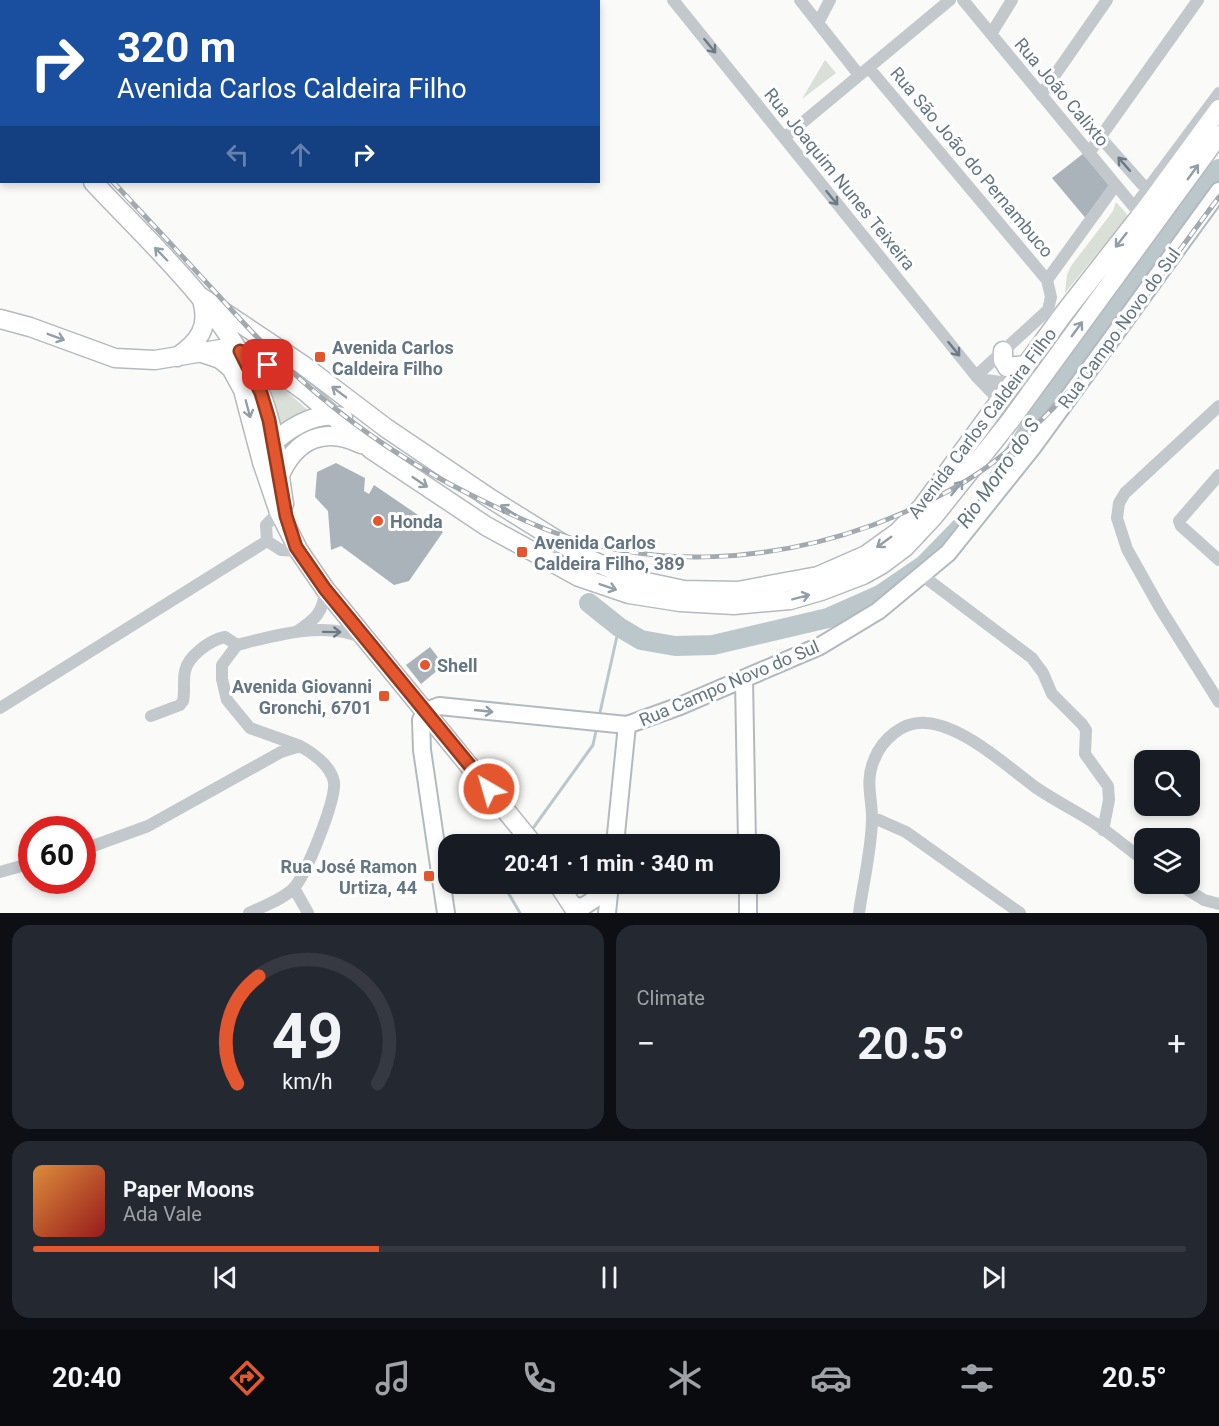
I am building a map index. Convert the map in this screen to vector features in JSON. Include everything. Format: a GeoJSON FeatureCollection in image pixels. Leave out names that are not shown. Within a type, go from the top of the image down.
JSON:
{"type":"FeatureCollection","features":[{"type":"Feature","properties":{"kind":"main road","name":"Avenida Carlos Caldeira Filho"},"geometry":{"type":"LineString","coordinates":[[201,297],[303,365],[386,428],[490,499],[584,558],[649,582],[684,590],[738,591],[818,576],[866,555],[898,532],[922,507],[1219,109]]}},
{"type":"Feature","properties":{"kind":"main road","name":"Avenida Carlos Caldeira Filho"},"geometry":{"type":"LineString","coordinates":[[240,351],[285,377],[335,416],[372,450],[486,525],[579,577],[629,594],[680,602],[734,605],[790,600],[863,575],[905,547],[948,499],[1043,376],[1219,135]]}},
{"type":"Feature","properties":{"kind":"main road"},"geometry":{"type":"LineString","coordinates":[[94,183],[201,297],[240,351],[261,393],[274,442],[295,543]]}},
{"type":"Feature","properties":{"kind":"main road"},"geometry":{"type":"LineString","coordinates":[[175,358],[185,351],[202,331],[206,314],[201,297]]}},
{"type":"Feature","properties":{"kind":"main road"},"geometry":{"type":"LineString","coordinates":[[0,319],[30,327],[115,358],[155,360],[227,348],[240,351]]}},
{"type":"Feature","properties":{"kind":"main road"},"geometry":{"type":"LineString","coordinates":[[1003,351],[1003,360],[1007,367],[1026,365]]}},
{"type":"Feature","properties":{"kind":"main road"},"geometry":{"type":"LineString","coordinates":[[200,353],[220,359],[231,368],[243,390],[262,462],[279,512],[295,543],[325,589],[525,834]]}},
{"type":"Feature","properties":{"kind":"main road"},"geometry":{"type":"LineString","coordinates":[[261,393],[285,377]]}},
{"type":"Feature","properties":{"kind":"main road"},"geometry":{"type":"LineString","coordinates":[[262,462],[265,452],[274,442],[286,432],[311,419],[335,416],[386,428]]}},
{"type":"Feature","properties":{"kind":"main road"},"geometry":{"type":"LineString","coordinates":[[280,475],[292,453],[315,438],[335,436],[348,438],[372,450]]}},
{"type":"Feature","properties":{"kind":"main road"},"geometry":{"type":"LineString","coordinates":[[565,894],[575,910]]}},
{"type":"Feature","properties":{"kind":"street","name":"Rua Joaquim Nunes Teixeira"},"geometry":{"type":"LineString","coordinates":[[673,0],[978,378],[1000,402]]}},
{"type":"Feature","properties":{"kind":"street","name":"Rua São João do Pernambuco"},"geometry":{"type":"LineString","coordinates":[[800,0],[1047,280]]}},
{"type":"Feature","properties":{"kind":"street"},"geometry":{"type":"LineString","coordinates":[[818,23],[830,0]]}},
{"type":"Feature","properties":{"kind":"street"},"geometry":{"type":"LineString","coordinates":[[784,138],[950,0]]}},
{"type":"Feature","properties":{"kind":"street","name":"Rua João Calixto"},"geometry":{"type":"LineString","coordinates":[[963,0],[1134,207],[1148,191],[1100,137]]}},
{"type":"Feature","properties":{"kind":"street"},"geometry":{"type":"LineString","coordinates":[[991,34],[1012,0]]}},
{"type":"Feature","properties":{"kind":"street"},"geometry":{"type":"LineString","coordinates":[[1041,95],[1107,0]]}},
{"type":"Feature","properties":{"kind":"street"},"geometry":{"type":"LineString","coordinates":[[1089,153],[1198,0]]}},
{"type":"Feature","properties":{"kind":"street"},"geometry":{"type":"LineString","coordinates":[[1148,191],[1219,93]]}},
{"type":"Feature","properties":{"kind":"street"},"geometry":{"type":"LineString","coordinates":[[978,378],[1003,351],[1048,310],[1051,297],[1047,280],[1115,186]]}},
{"type":"Feature","properties":{"kind":"street","name":"Rua Campo Novo do Sul"},"geometry":{"type":"LineString","coordinates":[[426,711],[439,706],[627,725],[744,680],[820,646],[878,611],[948,553],[1032,448],[1219,191]]}},
{"type":"Feature","properties":{"kind":"street"},"geometry":{"type":"LineString","coordinates":[[978,378],[1014,384],[1043,376]]}},
{"type":"Feature","properties":{"kind":"street"},"geometry":{"type":"LineString","coordinates":[[1219,406],[1125,493],[1119,503],[1117,518],[1127,549],[1160,608],[1219,702]]}},
{"type":"Feature","properties":{"kind":"street"},"geometry":{"type":"LineString","coordinates":[[1219,475],[1179,521],[1181,526],[1219,560]]}},
{"type":"Feature","properties":{"kind":"street"},"geometry":{"type":"LineString","coordinates":[[267,541],[266,525],[279,512]]}},
{"type":"Feature","properties":{"kind":"street"},"geometry":{"type":"LineString","coordinates":[[267,541],[281,550],[295,543]]}},
{"type":"Feature","properties":{"kind":"street"},"geometry":{"type":"LineString","coordinates":[[0,708],[267,541]]}},
{"type":"Feature","properties":{"kind":"street"},"geometry":{"type":"LineString","coordinates":[[923,576],[1032,658],[1043,673],[1052,694],[1082,724],[1086,730],[1084,754],[1108,786],[1109,800],[1103,830]]}},
{"type":"Feature","properties":{"kind":"street"},"geometry":{"type":"LineString","coordinates":[[296,632],[312,622],[321,612],[325,589]]}},
{"type":"Feature","properties":{"kind":"street"},"geometry":{"type":"LineString","coordinates":[[249,913],[276,901],[294,888],[310,858],[332,802],[334,780],[319,759],[300,746],[250,728],[227,700],[222,679],[222,665],[237,645],[296,632],[348,632],[367,640]]}},
{"type":"Feature","properties":{"kind":"street"},"geometry":{"type":"LineString","coordinates":[[152,716],[180,705],[183,701],[184,672],[189,662],[200,651],[218,638],[225,637],[237,645]]}},
{"type":"Feature","properties":{"kind":"street"},"geometry":{"type":"LineString","coordinates":[[744,680],[747,834]]}},
{"type":"Feature","properties":{"kind":"street"},"geometry":{"type":"LineString","coordinates":[[426,711],[421,720],[422,750],[446,913]]}},
{"type":"Feature","properties":{"kind":"street"},"geometry":{"type":"LineString","coordinates":[[860,913],[872,817],[869,784],[873,762],[881,746],[896,731],[912,725],[926,723],[944,728],[993,754],[1036,788],[1103,830],[1134,853]]}},
{"type":"Feature","properties":{"kind":"street"},"geometry":{"type":"LineString","coordinates":[[616,834],[627,725]]}},
{"type":"Feature","properties":{"kind":"street"},"geometry":{"type":"LineString","coordinates":[[96,845],[148,826],[281,752],[300,746]]}},
{"type":"Feature","properties":{"kind":"street"},"geometry":{"type":"LineString","coordinates":[[872,817],[906,832],[1020,913]]}},
{"type":"Feature","properties":{"kind":"street"},"geometry":{"type":"LineString","coordinates":[[0,872],[18,867]]}},
{"type":"Feature","properties":{"kind":"street"},"geometry":{"type":"LineString","coordinates":[[294,888],[308,913]]}},
{"type":"Feature","properties":{"kind":"street"},"geometry":{"type":"LineString","coordinates":[[575,910],[600,894]]}},
{"type":"Feature","properties":{"kind":"street"},"geometry":{"type":"LineString","coordinates":[[607,913],[609,894]]}},
{"type":"Feature","properties":{"kind":"street"},"geometry":{"type":"LineString","coordinates":[[748,894],[748,913]]}},
{"type":"Feature","properties":{"kind":"street"},"geometry":{"type":"LineString","coordinates":[[1194,894],[1204,900],[1219,904]]}},
{"type":"Feature","properties":{"kind":"shaded area"},"geometry":{"type":"Polygon","coordinates":[[[825,60],[836,73],[802,99],[825,60]]]}},
{"type":"Feature","properties":{"kind":"shaded area"},"geometry":{"type":"Polygon","coordinates":[[[1116,202],[1127,214],[1126,218],[1065,293],[1067,275],[1071,266],[1113,211],[1116,202]]]}},
{"type":"Feature","properties":{"kind":"shaded area"},"geometry":{"type":"Polygon","coordinates":[[[279,385],[309,411],[300,413],[281,426],[269,392],[279,385]]]}},
{"type":"Feature","properties":{"kind":"building"},"geometry":{"type":"Polygon","coordinates":[[[1084,153],[1112,186],[1088,221],[1052,178],[1084,153]]]}},
{"type":"Feature","properties":{"kind":"building","name":"Honda"},"geometry":{"type":"Polygon","coordinates":[[[336,463],[365,478],[364,491],[369,494],[374,485],[443,532],[409,581],[394,585],[341,546],[331,550],[328,511],[315,497],[317,472],[336,463]]]}},
{"type":"Feature","properties":{"kind":"building","name":"Shell"},"geometry":{"type":"Polygon","coordinates":[[[430,647],[444,665],[421,684],[406,665],[430,647]]]}},
{"type":"Feature","properties":{"kind":"waterway","name":"Rio Morro do S"},"geometry":{"type":"LineString","coordinates":[[998,479],[1075,357],[1219,169]]}},
{"type":"Feature","properties":{"kind":"waterway","name":"Rio Morro do S"},"geometry":{"type":"LineString","coordinates":[[589,603],[619,627],[641,640],[675,646],[713,645],[828,618],[880,595],[924,565],[964,524]]}},
{"type":"Feature","properties":{"kind":"waterway"},"geometry":{"type":"LineString","coordinates":[[599,717],[619,627]]}},
{"type":"Feature","properties":{"kind":"waterway"},"geometry":{"type":"LineString","coordinates":[[531,831],[593,745],[597,726]]}},
{"type":"Feature","properties":{"kind":"waterway"},"geometry":{"type":"LineString","coordinates":[[509,894],[520,913]]}},
{"type":"Feature","properties":{"kind":"railway"},"geometry":{"type":"LineString","coordinates":[[114,183],[289,369],[333,407],[410,461],[501,510],[553,532],[592,544],[632,552],[713,557],[794,547],[873,525],[921,505],[981,471],[1028,433],[1088,370],[1142,302],[1219,197]]}},
{"type":"Feature","properties":{"kind":"place","name":"Avenida Carlos Caldeira Filho"},"geometry":{"type":"Point","coordinates":[320,357]}},
{"type":"Feature","properties":{"kind":"place","name":"Honda"},"geometry":{"type":"Point","coordinates":[378,521]}},
{"type":"Feature","properties":{"kind":"place","name":"Avenida Carlos Caldeira Filho, 389"},"geometry":{"type":"Point","coordinates":[522,552]}},
{"type":"Feature","properties":{"kind":"place","name":"Shell"},"geometry":{"type":"Point","coordinates":[425,665]}},
{"type":"Feature","properties":{"kind":"place","name":"Avenida Giovanni Gronchi, 6701"},"geometry":{"type":"Point","coordinates":[384,696]}},
{"type":"Feature","properties":{"kind":"place","name":"Rua José Ramon Urtiza, 44"},"geometry":{"type":"Point","coordinates":[429,876]}},
{"type":"Feature","properties":{"kind":"route"},"geometry":{"type":"LineString","coordinates":[[268,365],[240,351],[261,393],[269,420],[290,535],[296,547],[325,589],[489,789]]}}]}
